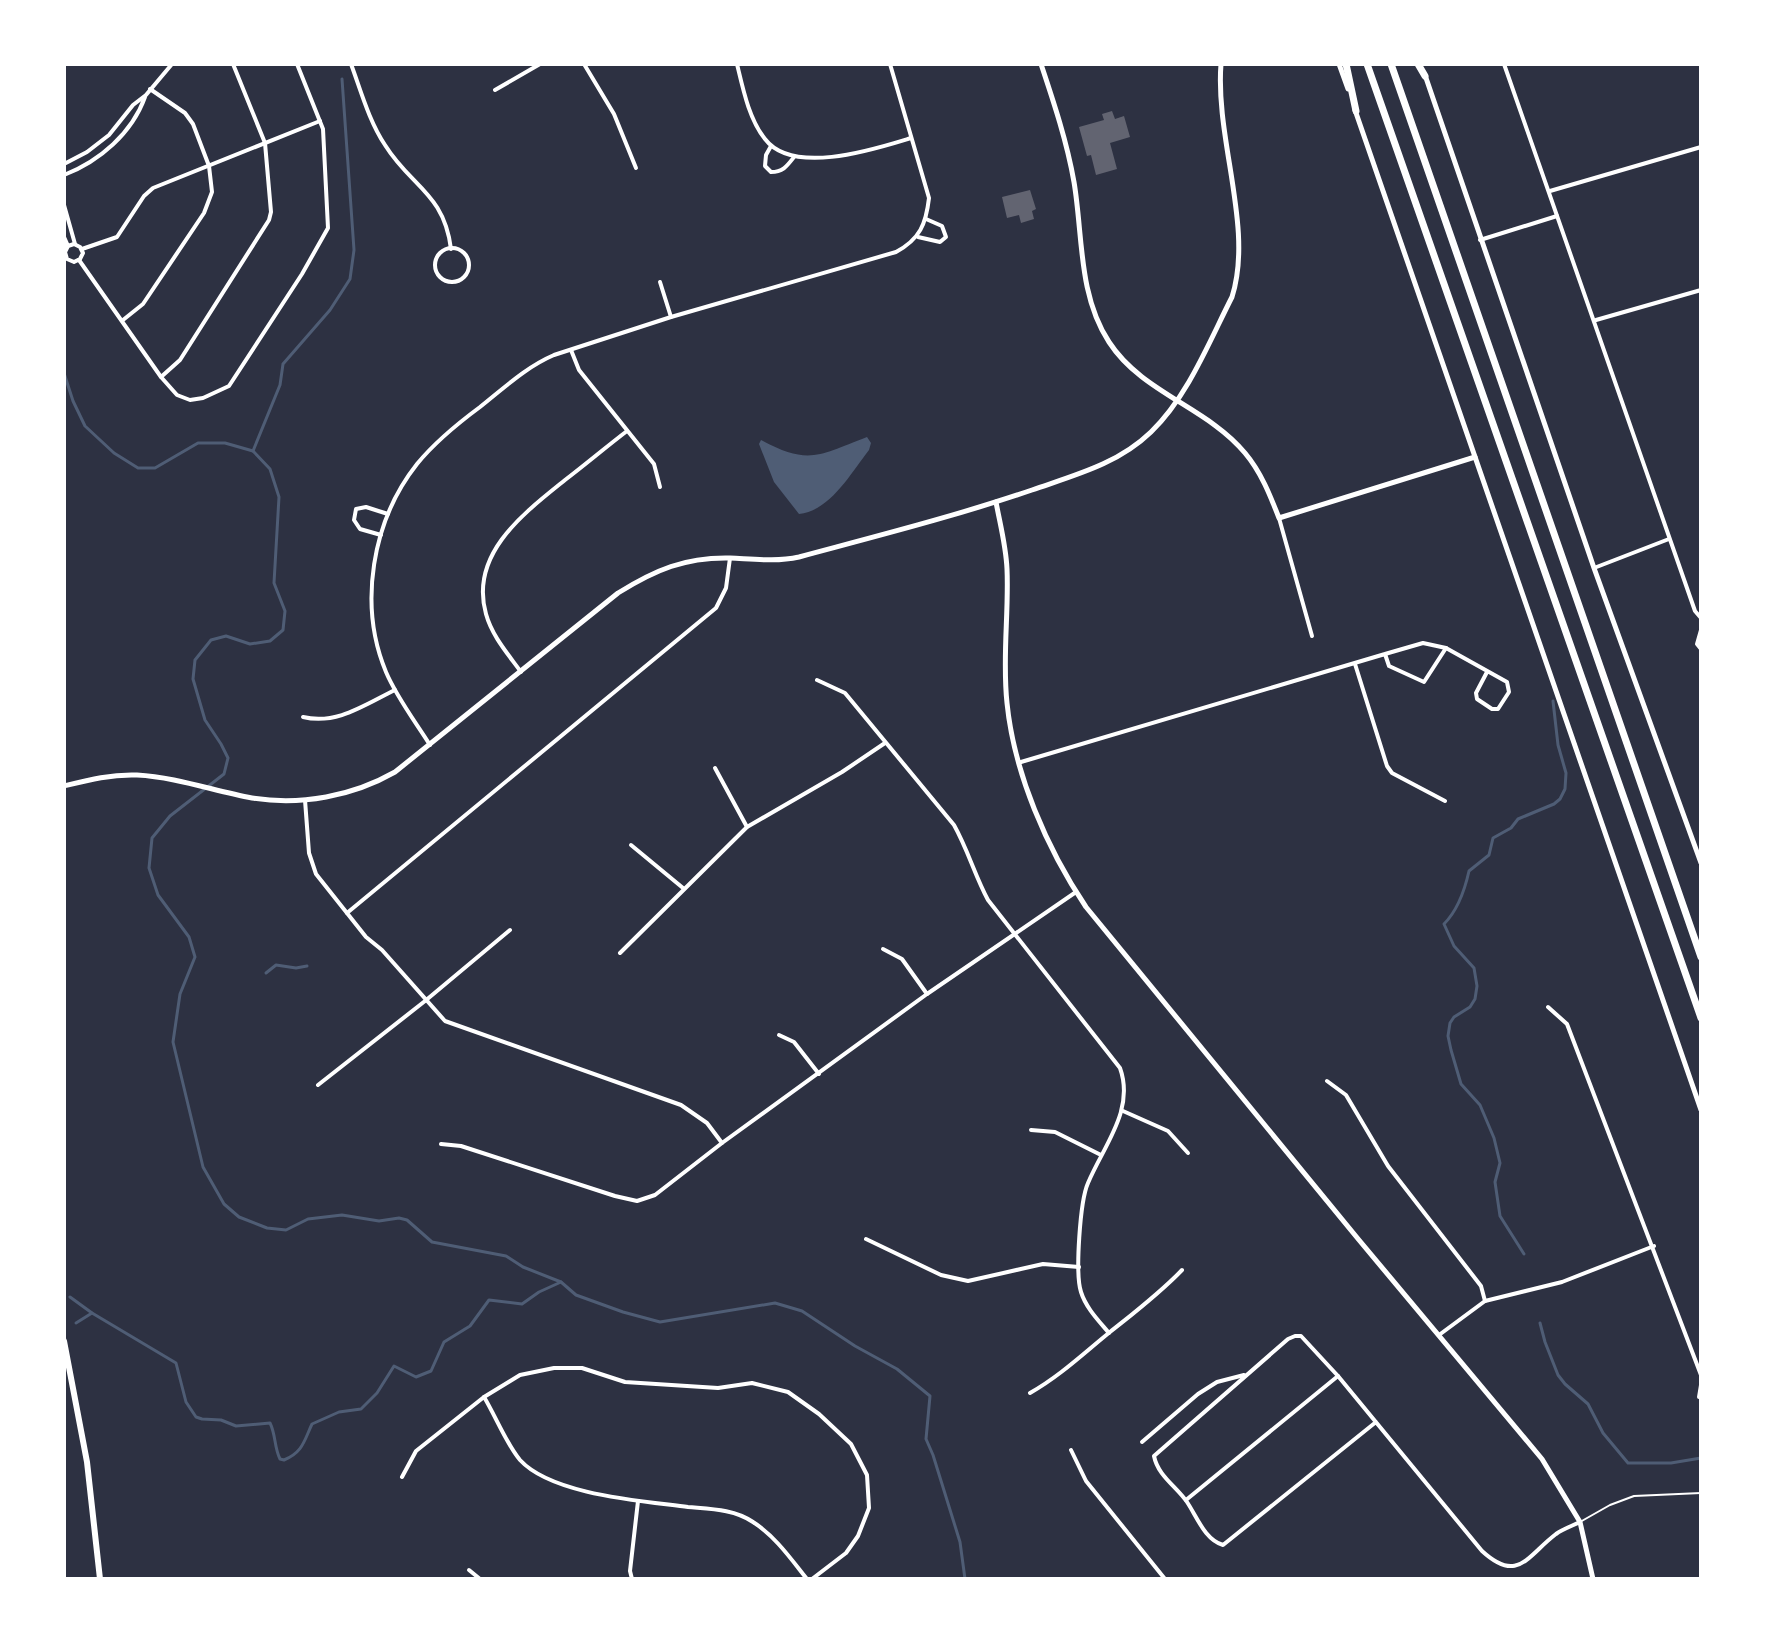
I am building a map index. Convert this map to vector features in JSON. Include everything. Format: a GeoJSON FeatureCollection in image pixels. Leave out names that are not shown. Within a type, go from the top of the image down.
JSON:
{"type":"FeatureCollection","features":[{"type":"Feature","properties":{"kind":"highway"},"geometry":{"type":"LineString","coordinates":[[1346,64],[1356,111]]}},
{"type":"Feature","properties":{"kind":"highway"},"geometry":{"type":"LineString","coordinates":[[1367,64],[1701,1018]]}},
{"type":"Feature","properties":{"kind":"highway"},"geometry":{"type":"LineString","coordinates":[[1391,64],[1701,957]]}},
{"type":"Feature","properties":{"kind":"highway"},"geometry":{"type":"LineString","coordinates":[[1420,64],[1425,76]]}},
{"type":"Feature","properties":{"kind":"main road"},"geometry":{"type":"LineString","coordinates":[[64,1341],[87,1462],[100,1579]]}},
{"type":"Feature","properties":{"kind":"street"},"geometry":{"type":"LineString","coordinates":[[64,175],[94,159],[118,140],[140,112],[150,89],[172,64]]}},
{"type":"Feature","properties":{"kind":"street"},"geometry":{"type":"LineString","coordinates":[[161,377],[180,360],[269,220],[271,204],[265,143],[233,64]]}},
{"type":"Feature","properties":{"kind":"street"},"geometry":{"type":"LineString","coordinates":[[79,260],[177,395],[190,400],[203,398],[229,386],[310,262],[325,237],[329,220],[321,120],[297,64]]}},
{"type":"Feature","properties":{"kind":"street"},"geometry":{"type":"LineString","coordinates":[[351,64],[385,146],[444,216],[451,249]]}},
{"type":"Feature","properties":{"kind":"street"},"geometry":{"type":"LineString","coordinates":[[495,90],[540,64]]}},
{"type":"Feature","properties":{"kind":"street"},"geometry":{"type":"LineString","coordinates":[[584,64],[614,114],[636,168]]}},
{"type":"Feature","properties":{"kind":"street"},"geometry":{"type":"LineString","coordinates":[[737,64],[758,129],[771,146],[794,157],[866,152],[911,138]]}},
{"type":"Feature","properties":{"kind":"street"},"geometry":{"type":"LineString","coordinates":[[430,745],[395,690],[380,655],[371,592],[374,563],[388,514],[415,466],[458,423],[537,363],[671,317],[896,252],[918,237],[926,219],[929,198],[890,64]]}},
{"type":"Feature","properties":{"kind":"street"},"geometry":{"type":"LineString","coordinates":[[1041,64],[1068,153],[1087,286],[1099,323],[1124,362],[1149,383],[1222,431],[1245,452],[1261,475],[1279,518],[1312,636]]}},
{"type":"Feature","properties":{"kind":"street"},"geometry":{"type":"LineString","coordinates":[[64,786],[111,776],[155,777],[260,799],[305,800],[338,795],[382,779],[430,745],[618,593],[650,573],[707,558],[785,560],[996,502],[1110,462],[1130,450],[1152,431],[1177,400],[1225,311],[1237,282],[1239,255],[1220,117],[1221,64]]}},
{"type":"Feature","properties":{"kind":"street"},"geometry":{"type":"LineString","coordinates":[[1339,64],[1701,1110]]}},
{"type":"Feature","properties":{"kind":"street"},"geometry":{"type":"LineString","coordinates":[[1504,64],[1669,539],[1695,611],[1701,618]]}},
{"type":"Feature","properties":{"kind":"street"},"geometry":{"type":"LineString","coordinates":[[1425,76],[1594,568],[1701,863]]}},
{"type":"Feature","properties":{"kind":"street"},"geometry":{"type":"LineString","coordinates":[[123,320],[140,308],[204,213],[212,192],[209,166],[189,117],[150,89]]}},
{"type":"Feature","properties":{"kind":"street"},"geometry":{"type":"LineString","coordinates":[[64,164],[109,135],[133,105],[146,95]]}},
{"type":"Feature","properties":{"kind":"street"},"geometry":{"type":"LineString","coordinates":[[82,249],[117,237],[144,196],[153,188],[321,120]]}},
{"type":"Feature","properties":{"kind":"street"},"geometry":{"type":"LineString","coordinates":[[771,146],[765,166],[771,172],[786,168],[794,157]]}},
{"type":"Feature","properties":{"kind":"street"},"geometry":{"type":"LineString","coordinates":[[1549,191],[1701,147]]}},
{"type":"Feature","properties":{"kind":"street"},"geometry":{"type":"LineString","coordinates":[[64,205],[75,244],[82,249]]}},
{"type":"Feature","properties":{"kind":"street"},"geometry":{"type":"LineString","coordinates":[[1480,240],[1557,216]]}},
{"type":"Feature","properties":{"kind":"street"},"geometry":{"type":"LineString","coordinates":[[918,237],[940,242],[946,237],[942,226],[926,219]]}},
{"type":"Feature","properties":{"kind":"street"},"geometry":{"type":"LineString","coordinates":[[64,237],[68,246]]}},
{"type":"Feature","properties":{"kind":"street"},"geometry":{"type":"LineString","coordinates":[[75,244],[68,246],[65,252],[67,259],[74,262],[79,260],[82,249]]}},
{"type":"Feature","properties":{"kind":"street"},"geometry":{"type":"LineString","coordinates":[[451,249],[463,252],[469,262],[468,273],[455,282],[440,277],[435,267],[438,256],[451,249]]}},
{"type":"Feature","properties":{"kind":"street"},"geometry":{"type":"LineString","coordinates":[[660,282],[671,317]]}},
{"type":"Feature","properties":{"kind":"street"},"geometry":{"type":"LineString","coordinates":[[1595,320],[1701,290]]}},
{"type":"Feature","properties":{"kind":"street"},"geometry":{"type":"LineString","coordinates":[[571,350],[579,370],[657,469],[660,487]]}},
{"type":"Feature","properties":{"kind":"street"},"geometry":{"type":"LineString","coordinates":[[521,672],[496,636],[485,611],[484,588],[491,556],[520,516],[627,431]]}},
{"type":"Feature","properties":{"kind":"street"},"geometry":{"type":"LineString","coordinates":[[1279,518],[1475,457]]}},
{"type":"Feature","properties":{"kind":"street"},"geometry":{"type":"LineString","coordinates":[[996,502],[1007,566],[1007,702],[1021,762],[1044,831],[1076,892],[1542,1459],[1580,1522],[1593,1579]]}},
{"type":"Feature","properties":{"kind":"street"},"geometry":{"type":"LineString","coordinates":[[381,535],[360,529],[354,514],[356,509],[366,507],[388,514]]}},
{"type":"Feature","properties":{"kind":"street"},"geometry":{"type":"LineString","coordinates":[[1594,568],[1669,539]]}},
{"type":"Feature","properties":{"kind":"street"},"geometry":{"type":"LineString","coordinates":[[347,913],[716,608],[726,588],[730,558]]}},
{"type":"Feature","properties":{"kind":"street"},"geometry":{"type":"LineString","coordinates":[[1701,630],[1697,644],[1701,649]]}},
{"type":"Feature","properties":{"kind":"street"},"geometry":{"type":"LineString","coordinates":[[1021,762],[1423,643],[1446,648],[1507,682],[1509,692],[1498,709],[1492,709],[1477,699],[1476,693],[1487,672]]}},
{"type":"Feature","properties":{"kind":"street"},"geometry":{"type":"LineString","coordinates":[[1385,654],[1389,666],[1424,682],[1446,648]]}},
{"type":"Feature","properties":{"kind":"street"},"geometry":{"type":"LineString","coordinates":[[1355,664],[1387,766],[1392,773],[1445,801]]}},
{"type":"Feature","properties":{"kind":"street"},"geometry":{"type":"LineString","coordinates":[[817,680],[845,693],[954,825],[968,850],[978,882],[988,900],[1013,936],[1120,1068],[1125,1088],[1123,1111],[1086,1186],[1082,1203],[1079,1267],[1082,1295],[1109,1333]]}},
{"type":"Feature","properties":{"kind":"street"},"geometry":{"type":"LineString","coordinates":[[303,717],[321,721],[340,716],[395,690]]}},
{"type":"Feature","properties":{"kind":"street"},"geometry":{"type":"LineString","coordinates":[[620,953],[747,827],[842,772],[885,743]]}},
{"type":"Feature","properties":{"kind":"street"},"geometry":{"type":"LineString","coordinates":[[715,768],[747,827]]}},
{"type":"Feature","properties":{"kind":"street"},"geometry":{"type":"LineString","coordinates":[[305,800],[305,829],[311,864],[316,874],[347,913],[445,1021],[681,1105],[707,1123],[722,1143]]}},
{"type":"Feature","properties":{"kind":"street"},"geometry":{"type":"LineString","coordinates":[[631,845],[683,888]]}},
{"type":"Feature","properties":{"kind":"street"},"geometry":{"type":"LineString","coordinates":[[441,1144],[461,1146],[637,1201],[655,1195],[927,994],[1076,892]]}},
{"type":"Feature","properties":{"kind":"street"},"geometry":{"type":"LineString","coordinates":[[318,1085],[510,930]]}},
{"type":"Feature","properties":{"kind":"street"},"geometry":{"type":"LineString","coordinates":[[883,949],[902,959],[927,994]]}},
{"type":"Feature","properties":{"kind":"street"},"geometry":{"type":"LineString","coordinates":[[1548,1007],[1567,1024],[1701,1375]]}},
{"type":"Feature","properties":{"kind":"street"},"geometry":{"type":"LineString","coordinates":[[779,1035],[794,1042],[819,1074]]}},
{"type":"Feature","properties":{"kind":"street"},"geometry":{"type":"LineString","coordinates":[[1327,1081],[1346,1095],[1388,1166],[1481,1286],[1485,1301]]}},
{"type":"Feature","properties":{"kind":"street"},"geometry":{"type":"LineString","coordinates":[[1123,1111],[1168,1131],[1188,1153]]}},
{"type":"Feature","properties":{"kind":"street"},"geometry":{"type":"LineString","coordinates":[[1031,1130],[1055,1132],[1101,1155]]}},
{"type":"Feature","properties":{"kind":"street"},"geometry":{"type":"LineString","coordinates":[[866,1239],[941,1275],[968,1281],[1043,1264],[1079,1267]]}},
{"type":"Feature","properties":{"kind":"street"},"geometry":{"type":"LineString","coordinates":[[1439,1335],[1485,1301],[1586,1274],[1654,1246]]}},
{"type":"Feature","properties":{"kind":"street"},"geometry":{"type":"LineString","coordinates":[[1030,1393],[1051,1381],[1162,1291],[1182,1270]]}},
{"type":"Feature","properties":{"kind":"street"},"geometry":{"type":"LineString","coordinates":[[1376,1422],[1223,1545],[1217,1544],[1208,1534],[1186,1500],[1156,1465],[1154,1456],[1246,1374],[1295,1336],[1301,1336],[1338,1376],[1376,1422],[1482,1551],[1503,1566],[1522,1564],[1556,1535],[1580,1522]]}},
{"type":"Feature","properties":{"kind":"street"},"geometry":{"type":"LineString","coordinates":[[402,1477],[416,1451],[484,1397],[520,1375],[554,1368],[582,1368],[625,1382],[681,1388],[718,1388],[752,1383],[788,1392],[819,1414],[851,1444],[867,1475],[869,1508],[858,1536],[846,1553],[810,1579],[778,1543],[752,1521],[730,1512],[638,1501],[565,1487],[540,1475],[520,1460],[484,1397]]}},
{"type":"Feature","properties":{"kind":"street"},"geometry":{"type":"LineString","coordinates":[[1142,1442],[1198,1394],[1217,1382],[1246,1374]]}},
{"type":"Feature","properties":{"kind":"street"},"geometry":{"type":"LineString","coordinates":[[1186,1500],[1338,1376]]}},
{"type":"Feature","properties":{"kind":"street"},"geometry":{"type":"LineString","coordinates":[[1699,1397],[1701,1385]]}},
{"type":"Feature","properties":{"kind":"street"},"geometry":{"type":"LineString","coordinates":[[1071,1450],[1086,1481],[1165,1579]]}},
{"type":"Feature","properties":{"kind":"street"},"geometry":{"type":"LineString","coordinates":[[632,1579],[630,1571],[638,1501]]}},
{"type":"Feature","properties":{"kind":"street"},"geometry":{"type":"LineString","coordinates":[[469,1570],[480,1579]]}},
{"type":"Feature","properties":{"kind":"lane"},"geometry":{"type":"LineString","coordinates":[[1580,1522],[1634,1496],[1701,1493]]}},
{"type":"Feature","properties":{"kind":"water"},"geometry":{"type":"Polygon","coordinates":[[[867,437],[871,443],[869,450],[839,490],[820,506],[799,514],[774,482],[759,444],[761,440],[791,453],[814,455],[867,437]]]}},
{"type":"Feature","properties":{"kind":"building"},"geometry":{"type":"Polygon","coordinates":[[[1112,111],[1115,119],[1124,116],[1130,137],[1110,143],[1117,169],[1096,175],[1079,127],[1104,120],[1102,114],[1112,111]]]}},
{"type":"Feature","properties":{"kind":"building"},"geometry":{"type":"Polygon","coordinates":[[[1030,190],[1036,209],[1032,211],[1034,219],[1021,223],[1019,215],[1007,218],[1002,197],[1030,190]]]}},
{"type":"Feature","properties":{"kind":"waterway"},"geometry":{"type":"LineString","coordinates":[[253,451],[280,385],[283,364],[330,310],[350,279],[354,250],[342,79]]}},
{"type":"Feature","properties":{"kind":"waterway"},"geometry":{"type":"LineString","coordinates":[[64,373],[85,426],[114,453],[138,468],[155,468],[198,443],[225,443],[253,451],[270,469],[279,497],[274,583],[285,611],[283,630],[270,641],[250,644],[226,636],[211,640],[195,660],[193,679],[205,720],[228,758],[224,774],[170,816],[152,838],[149,868],[158,895],[189,937],[195,957],[180,994],[173,1042],[203,1167],[224,1204],[239,1217],[267,1228],[286,1230],[308,1219],[342,1215],[379,1221],[407,1220],[432,1242],[506,1256],[523,1267],[561,1282],[576,1295],[660,1322],[775,1303],[802,1311],[897,1369],[930,1396],[926,1439],[960,1542],[965,1579]]}},
{"type":"Feature","properties":{"kind":"waterway"},"geometry":{"type":"LineString","coordinates":[[1524,1254],[1500,1216],[1495,1182],[1500,1163],[1494,1138],[1480,1105],[1461,1084],[1451,1050],[1448,1036],[1450,1023],[1470,1007],[1477,986],[1474,968],[1454,946],[1444,924],[1460,899],[1469,871],[1489,855],[1493,838],[1511,828],[1518,819],[1554,804],[1565,789],[1566,773],[1558,745],[1553,701]]}},
{"type":"Feature","properties":{"kind":"waterway"},"geometry":{"type":"LineString","coordinates":[[266,973],[276,965],[307,966]]}},
{"type":"Feature","properties":{"kind":"waterway"},"geometry":{"type":"LineString","coordinates":[[70,1297],[176,1363],[186,1402],[196,1417],[221,1420],[236,1426],[270,1423],[278,1454],[284,1460],[299,1450],[312,1424],[339,1412],[361,1409],[377,1393],[394,1366],[416,1377],[431,1371],[444,1342],[470,1326],[489,1300],[522,1304],[561,1282]]}},
{"type":"Feature","properties":{"kind":"waterway"},"geometry":{"type":"LineString","coordinates":[[76,1323],[92,1313]]}},
{"type":"Feature","properties":{"kind":"waterway"},"geometry":{"type":"LineString","coordinates":[[1540,1323],[1558,1375],[1588,1404],[1603,1433],[1628,1463],[1671,1463],[1701,1458]]}}]}
